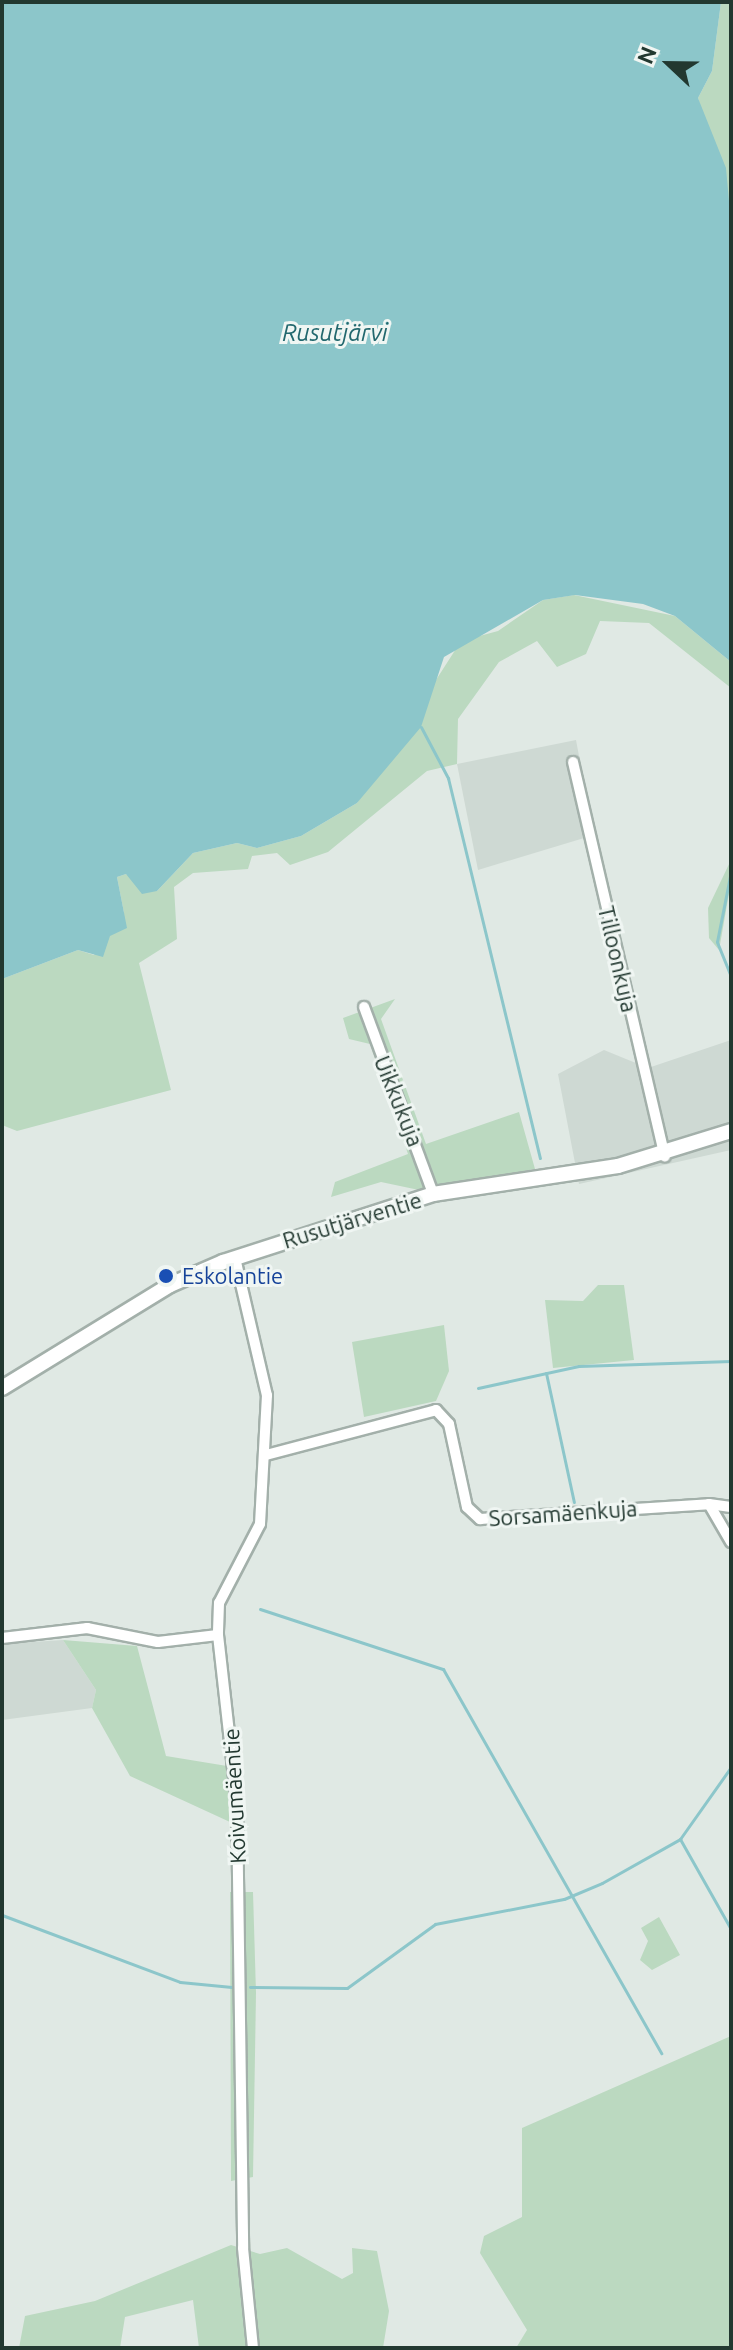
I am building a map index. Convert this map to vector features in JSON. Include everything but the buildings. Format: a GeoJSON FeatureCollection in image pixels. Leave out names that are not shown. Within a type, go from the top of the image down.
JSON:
{"type":"FeatureCollection","features":[{"type":"Feature","properties":{"kind":"main road","name":"Rusutjärventie"},"geometry":{"type":"LineString","coordinates":[[2,1388],[170,1285],[235,1258],[433,1194],[665,1156],[731,1131]]}},
{"type":"Feature","properties":{"kind":"street","name":"Tilloonkuja"},"geometry":{"type":"LineString","coordinates":[[573,762],[665,1156]]}},
{"type":"Feature","properties":{"kind":"street","name":"Uikkukuja"},"geometry":{"type":"LineString","coordinates":[[364,1007],[433,1194]]}},
{"type":"Feature","properties":{"kind":"street","name":"Koivumäentie"},"geometry":{"type":"LineString","coordinates":[[235,1258],[264,1365],[266,1455],[260,1524],[219,1603],[218,1635],[237,1805],[243,2248],[253,2348]]}},
{"type":"Feature","properties":{"kind":"street","name":"Sorsamäenkuja"},"geometry":{"type":"LineString","coordinates":[[266,1455],[427,1408],[449,1424],[465,1499],[480,1519],[709,1504]]}},
{"type":"Feature","properties":{"kind":"street"},"geometry":{"type":"LineString","coordinates":[[709,1504],[731,1507]]}},
{"type":"Feature","properties":{"kind":"street"},"geometry":{"type":"LineString","coordinates":[[709,1504],[731,1542]]}},
{"type":"Feature","properties":{"kind":"street"},"geometry":{"type":"LineString","coordinates":[[2,1638],[74,1629],[158,1642],[218,1635]]}},
{"type":"Feature","properties":{"kind":"shaded area"},"geometry":{"type":"Polygon","coordinates":[[[576,740],[594,835],[478,870],[457,764],[576,740]]]}},
{"type":"Feature","properties":{"kind":"shaded area"},"geometry":{"type":"Polygon","coordinates":[[[731,1040],[731,1150],[579,1184],[558,1074],[604,1050],[648,1068],[731,1040]]]}},
{"type":"Feature","properties":{"kind":"shaded area"},"geometry":{"type":"Polygon","coordinates":[[[63,1640],[96,1690],[92,1708],[2,1720],[2,1644],[63,1640]]]}},
{"type":"Feature","properties":{"kind":"green space"},"geometry":{"type":"Polygon","coordinates":[[[721,2],[731,2],[731,223],[698,98],[712,71],[721,2]]]}},
{"type":"Feature","properties":{"kind":"green space"},"geometry":{"type":"Polygon","coordinates":[[[574,595],[675,616],[731,662],[731,688],[649,623],[600,621],[586,654],[557,667],[537,641],[499,662],[458,719],[457,764],[427,771],[328,852],[290,865],[277,853],[252,856],[248,869],[193,873],[174,887],[177,939],[139,963],[171,1090],[17,1131],[2,1125],[2,979],[78,950],[94,955],[124,913],[117,877],[126,874],[157,891],[193,853],[237,843],[257,848],[301,836],[357,803],[461,641],[498,631],[543,600],[574,595]]]}},
{"type":"Feature","properties":{"kind":"green space"},"geometry":{"type":"Polygon","coordinates":[[[731,860],[731,882],[719,950],[709,938],[708,908],[731,860]]]}},
{"type":"Feature","properties":{"kind":"green space"},"geometry":{"type":"Polygon","coordinates":[[[395,999],[381,1019],[426,1144],[519,1112],[535,1169],[419,1190],[381,1182],[331,1197],[335,1182],[408,1154],[370,1044],[349,1039],[343,1018],[395,999]]]}},
{"type":"Feature","properties":{"kind":"green space"},"geometry":{"type":"Polygon","coordinates":[[[598,1285],[624,1285],[634,1360],[553,1368],[545,1300],[583,1301],[598,1285]]]}},
{"type":"Feature","properties":{"kind":"green space"},"geometry":{"type":"Polygon","coordinates":[[[444,1325],[449,1371],[436,1401],[364,1417],[352,1342],[444,1325]]]}},
{"type":"Feature","properties":{"kind":"green space"},"geometry":{"type":"Polygon","coordinates":[[[63,1640],[137,1646],[166,1756],[227,1766],[230,1822],[130,1776],[92,1708],[96,1690],[63,1640]]]}},
{"type":"Feature","properties":{"kind":"green space"},"geometry":{"type":"Polygon","coordinates":[[[230,1892],[253,1892],[256,1993],[253,2177],[231,2181],[230,1892]]]}},
{"type":"Feature","properties":{"kind":"green space"},"geometry":{"type":"Polygon","coordinates":[[[659,1917],[680,1955],[652,1970],[640,1960],[648,1941],[641,1928],[659,1917]]]}},
{"type":"Feature","properties":{"kind":"green space"},"geometry":{"type":"Polygon","coordinates":[[[731,2036],[731,2348],[516,2348],[527,2330],[480,2253],[484,2236],[522,2217],[522,2128],[731,2036]]]}},
{"type":"Feature","properties":{"kind":"green space"},"geometry":{"type":"Polygon","coordinates":[[[231,2245],[260,2254],[287,2248],[342,2279],[353,2273],[352,2248],[377,2251],[389,2311],[383,2348],[199,2348],[193,2300],[125,2317],[120,2348],[19,2348],[25,2316],[95,2301],[231,2245]]]}},
{"type":"Feature","properties":{"kind":"water","name":"Rusutjärvi"},"geometry":{"type":"Polygon","coordinates":[[[2,2],[721,2],[712,71],[698,98],[726,168],[731,223],[731,662],[675,616],[643,604],[575,595],[543,600],[444,657],[421,727],[357,803],[301,836],[257,848],[237,843],[193,853],[157,891],[142,894],[126,874],[117,877],[127,928],[110,936],[103,957],[78,950],[2,979],[2,2]]]}},
{"type":"Feature","properties":{"kind":"waterway"},"geometry":{"type":"LineString","coordinates":[[421,727],[448,778],[540,1158]]}},
{"type":"Feature","properties":{"kind":"waterway"},"geometry":{"type":"LineString","coordinates":[[731,871],[717,942],[731,976]]}},
{"type":"Feature","properties":{"kind":"waterway"},"geometry":{"type":"LineString","coordinates":[[478,1388],[579,1366],[731,1361]]}},
{"type":"Feature","properties":{"kind":"waterway"},"geometry":{"type":"LineString","coordinates":[[546,1373],[574,1502]]}},
{"type":"Feature","properties":{"kind":"waterway"},"geometry":{"type":"LineString","coordinates":[[260,1609],[443,1669],[661,2053]]}},
{"type":"Feature","properties":{"kind":"waterway"},"geometry":{"type":"LineString","coordinates":[[250,1987],[347,1988],[435,1924],[564,1899],[602,1883],[680,1839],[731,1767]]}},
{"type":"Feature","properties":{"kind":"waterway"},"geometry":{"type":"LineString","coordinates":[[680,1839],[731,1929]]}},
{"type":"Feature","properties":{"kind":"waterway"},"geometry":{"type":"LineString","coordinates":[[2,1915],[180,1982],[232,1987]]}},
{"type":"Feature","properties":{"kind":"place","name":"Eskolantie"},"geometry":{"type":"Point","coordinates":[166,1276]}}]}
